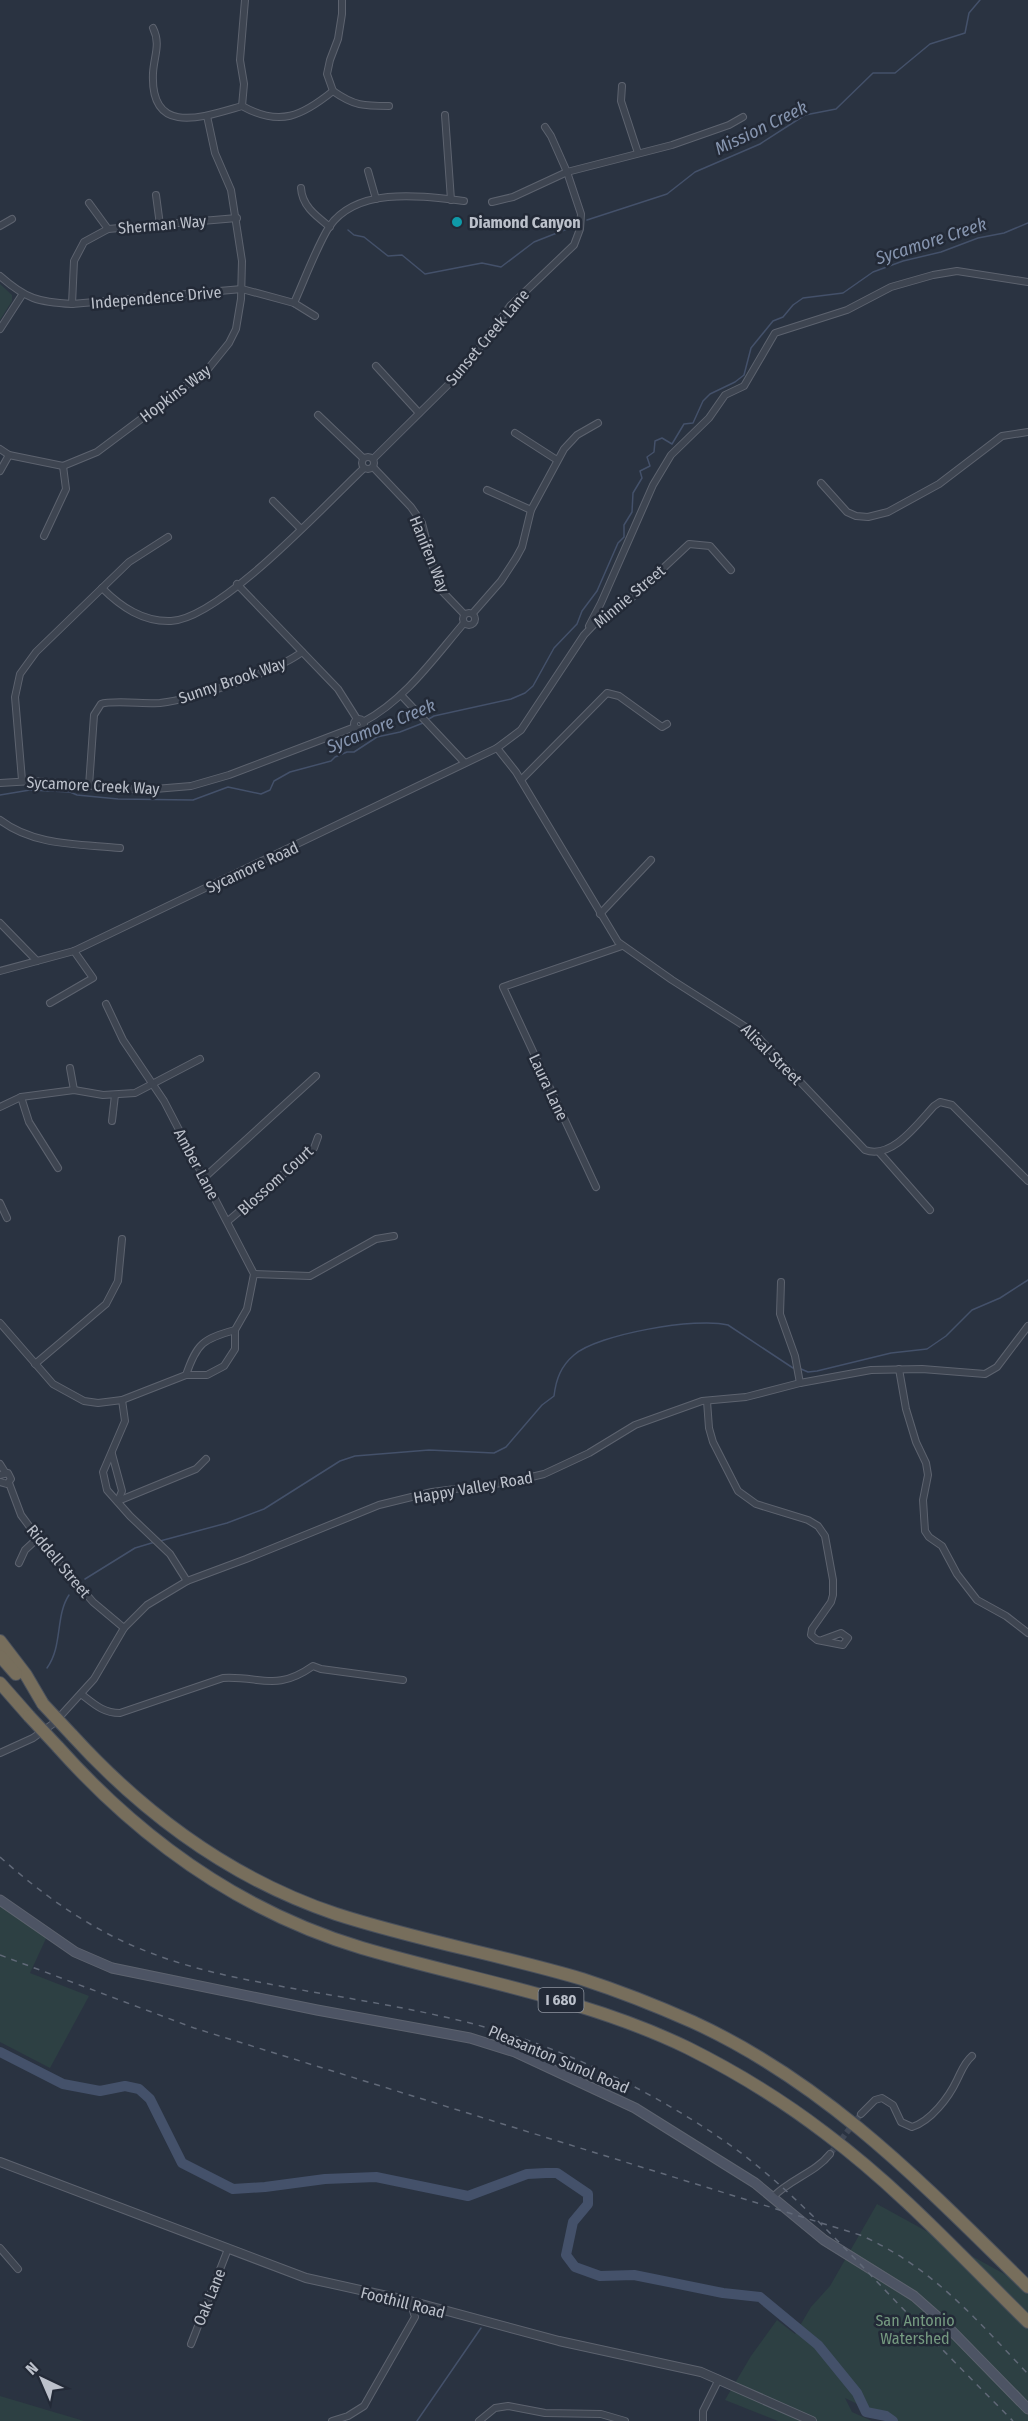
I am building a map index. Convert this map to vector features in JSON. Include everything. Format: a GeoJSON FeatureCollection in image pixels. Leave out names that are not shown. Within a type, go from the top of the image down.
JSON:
{"type":"FeatureCollection","features":[{"type":"Feature","properties":{"kind":"highway"},"geometry":{"type":"LineString","coordinates":[[0,1641],[26,1675],[43,1704]]}},
{"type":"Feature","properties":{"kind":"highway","name":"I 680"},"geometry":{"type":"LineString","coordinates":[[0,1656],[122,1787],[205,1850],[267,1885],[317,1906],[368,1924],[552,1971],[620,1992],[695,2023],[764,2061],[842,2114],[872,2138],[1028,2287]]}},
{"type":"Feature","properties":{"kind":"highway","name":"I 680"},"geometry":{"type":"LineString","coordinates":[[0,1683],[108,1800],[137,1826],[194,1868],[256,1906],[325,1936],[534,1992],[611,2016],[686,2047],[760,2088],[818,2127],[856,2158],[913,2209],[1028,2322]]}},
{"type":"Feature","properties":{"kind":"main road","name":"Pleasanton Sunol Road"},"geometry":{"type":"LineString","coordinates":[[0,1900],[75,1952],[112,1968],[317,2010],[453,2034],[515,2052],[635,2108],[755,2183],[824,2240],[914,2296],[940,2319],[1028,2409]]}},
{"type":"Feature","properties":{"kind":"street"},"geometry":{"type":"LineString","coordinates":[[242,106],[244,84],[240,60],[245,0]]}},
{"type":"Feature","properties":{"kind":"street"},"geometry":{"type":"LineString","coordinates":[[342,0],[338,39],[327,74],[333,91],[355,104],[389,106]]}},
{"type":"Feature","properties":{"kind":"street"},"geometry":{"type":"LineString","coordinates":[[153,27],[158,45],[153,74],[155,94],[161,107],[170,116],[188,119],[242,106],[254,112],[283,118],[312,108],[333,91]]}},
{"type":"Feature","properties":{"kind":"street"},"geometry":{"type":"LineString","coordinates":[[622,86],[621,101],[638,153]]}},
{"type":"Feature","properties":{"kind":"street"},"geometry":{"type":"LineString","coordinates":[[445,115],[451,200]]}},
{"type":"Feature","properties":{"kind":"street","name":"Hopkins Way"},"geometry":{"type":"LineString","coordinates":[[63,466],[97,452],[208,369],[220,357],[236,328],[242,289],[242,261],[237,218],[231,190],[215,153],[207,116]]}},
{"type":"Feature","properties":{"kind":"street"},"geometry":{"type":"LineString","coordinates":[[492,202],[513,197],[567,172],[681,142],[729,125],[743,117]]}},
{"type":"Feature","properties":{"kind":"street","name":"Sunset Creek Lane"},"geometry":{"type":"LineString","coordinates":[[373,459],[464,369],[510,306],[574,245],[580,229],[581,214],[567,172],[545,127]]}},
{"type":"Feature","properties":{"kind":"street"},"geometry":{"type":"LineString","coordinates":[[368,171],[376,199]]}},
{"type":"Feature","properties":{"kind":"street"},"geometry":{"type":"LineString","coordinates":[[301,188],[301,198],[311,211],[330,227]]}},
{"type":"Feature","properties":{"kind":"street"},"geometry":{"type":"LineString","coordinates":[[156,195],[160,225]]}},
{"type":"Feature","properties":{"kind":"street"},"geometry":{"type":"LineString","coordinates":[[294,303],[330,227],[341,215],[358,205],[376,199],[414,196],[464,201]]}},
{"type":"Feature","properties":{"kind":"street"},"geometry":{"type":"LineString","coordinates":[[89,203],[108,229]]}},
{"type":"Feature","properties":{"kind":"street","name":"Sherman Way"},"geometry":{"type":"LineString","coordinates":[[72,304],[74,261],[84,242],[108,229],[237,218]]}},
{"type":"Feature","properties":{"kind":"street"},"geometry":{"type":"LineString","coordinates":[[0,226],[12,219]]}},
{"type":"Feature","properties":{"kind":"street"},"geometry":{"type":"LineString","coordinates":[[584,635],[601,603],[652,485],[672,455],[709,418],[725,395],[744,386],[775,333],[848,310],[891,287],[941,274],[957,271],[1028,282]]}},
{"type":"Feature","properties":{"kind":"street","name":"Independence Drive"},"geometry":{"type":"LineString","coordinates":[[0,276],[22,295],[51,303],[72,304],[242,289],[294,303],[315,316]]}},
{"type":"Feature","properties":{"kind":"street"},"geometry":{"type":"LineString","coordinates":[[0,328],[22,295]]}},
{"type":"Feature","properties":{"kind":"street"},"geometry":{"type":"LineString","coordinates":[[376,366],[420,413]]}},
{"type":"Feature","properties":{"kind":"street"},"geometry":{"type":"LineString","coordinates":[[318,415],[363,458]]}},
{"type":"Feature","properties":{"kind":"street"},"geometry":{"type":"LineString","coordinates":[[464,623],[462,619],[464,614],[473,613],[501,581],[516,558],[522,547],[531,510],[557,460],[577,435],[598,423]]}},
{"type":"Feature","properties":{"kind":"street"},"geometry":{"type":"LineString","coordinates":[[821,483],[847,512],[856,516],[868,517],[888,512],[939,484],[988,444],[1002,436],[1028,432]]}},
{"type":"Feature","properties":{"kind":"street"},"geometry":{"type":"LineString","coordinates":[[515,433],[557,460]]}},
{"type":"Feature","properties":{"kind":"street"},"geometry":{"type":"LineString","coordinates":[[0,448],[9,455],[63,466],[66,489],[44,536]]}},
{"type":"Feature","properties":{"kind":"street"},"geometry":{"type":"LineString","coordinates":[[0,471],[9,455]]}},
{"type":"Feature","properties":{"kind":"street"},"geometry":{"type":"LineString","coordinates":[[363,458],[373,459],[373,467],[367,470],[364,468]]}},
{"type":"Feature","properties":{"kind":"street"},"geometry":{"type":"LineString","coordinates":[[363,458],[364,468]]}},
{"type":"Feature","properties":{"kind":"street","name":"Hanifen Way"},"geometry":{"type":"LineString","coordinates":[[373,467],[411,507],[422,524],[441,590],[464,614]]}},
{"type":"Feature","properties":{"kind":"street"},"geometry":{"type":"LineString","coordinates":[[102,588],[118,604],[137,615],[170,621],[181,619],[209,607],[271,558],[364,468]]}},
{"type":"Feature","properties":{"kind":"street"},"geometry":{"type":"LineString","coordinates":[[487,490],[531,510]]}},
{"type":"Feature","properties":{"kind":"street"},"geometry":{"type":"LineString","coordinates":[[273,501],[300,529]]}},
{"type":"Feature","properties":{"kind":"street"},"geometry":{"type":"LineString","coordinates":[[22,780],[15,697],[20,674],[36,652],[138,554],[168,537]]}},
{"type":"Feature","properties":{"kind":"street","name":"Minnie Street"},"geometry":{"type":"LineString","coordinates":[[497,748],[521,730],[584,635],[602,616],[626,603],[688,544],[710,546],[731,570]]}},
{"type":"Feature","properties":{"kind":"street"},"geometry":{"type":"LineString","coordinates":[[237,584],[338,689],[360,721],[378,714],[401,695],[464,623]]}},
{"type":"Feature","properties":{"kind":"street"},"geometry":{"type":"LineString","coordinates":[[464,623],[470,625],[474,623],[473,613]]}},
{"type":"Feature","properties":{"kind":"street","name":"Sunny Brook Way"},"geometry":{"type":"LineString","coordinates":[[89,786],[94,715],[101,704],[108,702],[140,704],[185,699],[286,663],[302,652]]}},
{"type":"Feature","properties":{"kind":"street"},"geometry":{"type":"LineString","coordinates":[[521,780],[607,693],[619,696],[662,727],[667,724]]}},
{"type":"Feature","properties":{"kind":"street"},"geometry":{"type":"LineString","coordinates":[[401,695],[464,762]]}},
{"type":"Feature","properties":{"kind":"street","name":"Sycamore Creek Way"},"geometry":{"type":"LineString","coordinates":[[0,783],[22,780],[143,790],[191,786],[229,775],[355,727],[354,723],[360,721]]}},
{"type":"Feature","properties":{"kind":"street","name":"Sycamore Road"},"geometry":{"type":"LineString","coordinates":[[0,971],[74,951],[497,748]]}},
{"type":"Feature","properties":{"kind":"street","name":"Alisal Street"},"geometry":{"type":"LineString","coordinates":[[497,748],[521,780],[600,914],[622,946],[752,1031],[856,1142],[865,1150],[879,1152]]}},
{"type":"Feature","properties":{"kind":"street"},"geometry":{"type":"LineString","coordinates":[[0,820],[21,833],[35,838],[120,848]]}},
{"type":"Feature","properties":{"kind":"street"},"geometry":{"type":"LineString","coordinates":[[600,914],[651,860]]}},
{"type":"Feature","properties":{"kind":"street"},"geometry":{"type":"LineString","coordinates":[[0,923],[37,961]]}},
{"type":"Feature","properties":{"kind":"street","name":"Laura Lane"},"geometry":{"type":"LineString","coordinates":[[596,1186],[503,987],[622,946]]}},
{"type":"Feature","properties":{"kind":"street"},"geometry":{"type":"LineString","coordinates":[[50,1003],[93,978],[74,951]]}},
{"type":"Feature","properties":{"kind":"street","name":"Amber Lane"},"geometry":{"type":"LineString","coordinates":[[106,1004],[123,1040],[154,1083],[254,1274]]}},
{"type":"Feature","properties":{"kind":"street"},"geometry":{"type":"LineString","coordinates":[[0,1107],[21,1097],[74,1090],[115,1095],[135,1093],[200,1059]]}},
{"type":"Feature","properties":{"kind":"street"},"geometry":{"type":"LineString","coordinates":[[70,1068],[74,1090]]}},
{"type":"Feature","properties":{"kind":"street"},"geometry":{"type":"LineString","coordinates":[[205,1178],[316,1076]]}},
{"type":"Feature","properties":{"kind":"street"},"geometry":{"type":"LineString","coordinates":[[112,1121],[115,1095]]}},
{"type":"Feature","properties":{"kind":"street"},"geometry":{"type":"LineString","coordinates":[[21,1097],[28,1122],[58,1168]]}},
{"type":"Feature","properties":{"kind":"street"},"geometry":{"type":"LineString","coordinates":[[930,1210],[879,1152],[898,1143],[940,1102],[952,1105],[1028,1181]]}},
{"type":"Feature","properties":{"kind":"street","name":"Blossom Court"},"geometry":{"type":"LineString","coordinates":[[228,1221],[314,1148],[318,1137]]}},
{"type":"Feature","properties":{"kind":"street"},"geometry":{"type":"LineString","coordinates":[[0,1203],[7,1218]]}},
{"type":"Feature","properties":{"kind":"street"},"geometry":{"type":"LineString","coordinates":[[0,1323],[53,1384],[84,1401],[98,1403],[122,1400],[186,1375],[207,1375],[224,1366],[235,1349],[235,1330],[247,1309],[254,1274],[310,1276],[376,1239],[394,1236]]}},
{"type":"Feature","properties":{"kind":"street"},"geometry":{"type":"LineString","coordinates":[[35,1364],[106,1304],[118,1281],[122,1239]]}},
{"type":"Feature","properties":{"kind":"street"},"geometry":{"type":"LineString","coordinates":[[781,1282],[780,1314],[796,1361],[800,1383]]}},
{"type":"Feature","properties":{"kind":"street","name":"Happy Valley Road"},"geometry":{"type":"LineString","coordinates":[[0,1753],[33,1738],[54,1723],[81,1694],[103,1665],[124,1628],[147,1605],[187,1581],[379,1505],[432,1492],[510,1482],[544,1474],[589,1453],[635,1425],[707,1401],[746,1397],[852,1372],[899,1369],[985,1374],[997,1367],[1028,1326]]}},
{"type":"Feature","properties":{"kind":"street"},"geometry":{"type":"LineString","coordinates":[[186,1375],[192,1357],[202,1342],[235,1330]]}},
{"type":"Feature","properties":{"kind":"street"},"geometry":{"type":"LineString","coordinates":[[899,1369],[906,1409],[916,1442],[926,1463],[928,1475],[923,1500],[925,1531],[929,1537],[942,1546],[957,1574],[977,1600],[1006,1616],[1028,1633]]}},
{"type":"Feature","properties":{"kind":"street"},"geometry":{"type":"LineString","coordinates":[[122,1400],[124,1421],[103,1472],[107,1490],[162,1546],[178,1565],[187,1581]]}},
{"type":"Feature","properties":{"kind":"street"},"geometry":{"type":"LineString","coordinates":[[707,1401],[709,1428],[713,1442],[738,1491],[756,1504],[808,1520],[818,1526],[825,1536],[833,1595],[811,1633],[814,1639],[822,1640]]}},
{"type":"Feature","properties":{"kind":"street"},"geometry":{"type":"LineString","coordinates":[[112,1454],[122,1491],[118,1501]]}},
{"type":"Feature","properties":{"kind":"street"},"geometry":{"type":"LineString","coordinates":[[118,1501],[196,1469],[206,1459]]}},
{"type":"Feature","properties":{"kind":"street"},"geometry":{"type":"LineString","coordinates":[[0,1464],[2,1474]]}},
{"type":"Feature","properties":{"kind":"street","name":"Riddell Street"},"geometry":{"type":"LineString","coordinates":[[2,1474],[11,1476],[9,1483],[21,1515],[38,1538],[93,1602],[124,1628]]}},
{"type":"Feature","properties":{"kind":"street"},"geometry":{"type":"LineString","coordinates":[[0,1482],[4,1485],[9,1483]]}},
{"type":"Feature","properties":{"kind":"street"},"geometry":{"type":"LineString","coordinates":[[20,1563],[25,1550],[38,1538]]}},
{"type":"Feature","properties":{"kind":"street"},"geometry":{"type":"LineString","coordinates":[[81,1694],[102,1711],[120,1713],[223,1678],[240,1677],[275,1683],[289,1680],[313,1666],[403,1680]]}},
{"type":"Feature","properties":{"kind":"street"},"geometry":{"type":"LineString","coordinates":[[861,2114],[875,2100],[882,2098],[893,2105],[901,2122],[912,2127],[920,2124],[929,2118],[951,2091],[962,2068],[972,2056]]}},
{"type":"Feature","properties":{"kind":"street"},"geometry":{"type":"LineString","coordinates":[[773,2196],[782,2187],[820,2165],[830,2154]]}},
{"type":"Feature","properties":{"kind":"street","name":"Foothill Road"},"geometry":{"type":"LineString","coordinates":[[0,2162],[306,2277],[410,2301],[502,2328],[700,2372],[812,2421]]}},
{"type":"Feature","properties":{"kind":"street"},"geometry":{"type":"LineString","coordinates":[[0,2248],[18,2269]]}},
{"type":"Feature","properties":{"kind":"street","name":"Oak Lane"},"geometry":{"type":"LineString","coordinates":[[190,2344],[228,2249]]}},
{"type":"Feature","properties":{"kind":"street"},"geometry":{"type":"LineString","coordinates":[[332,2421],[348,2416],[364,2406],[415,2317],[410,2301]]}},
{"type":"Feature","properties":{"kind":"street"},"geometry":{"type":"LineString","coordinates":[[703,2421],[703,2411],[719,2379]]}},
{"type":"Feature","properties":{"kind":"street"},"geometry":{"type":"LineString","coordinates":[[479,2421],[495,2408],[520,2407],[545,2413],[601,2414],[621,2420]]}},
{"type":"Feature","properties":{"kind":"street"},"geometry":{"type":"LineString","coordinates":[[543,2421],[545,2413]]}},
{"type":"Feature","properties":{"kind":"green space"},"geometry":{"type":"Polygon","coordinates":[[[0,284],[12,295],[12,301],[0,320],[0,284]]]}},
{"type":"Feature","properties":{"kind":"green space"},"geometry":{"type":"Polygon","coordinates":[[[0,1897],[49,1932],[30,1973],[89,1996],[50,2068],[0,2042],[0,1897]]]}},
{"type":"Feature","properties":{"kind":"green space","name":"San Antonio Watershed"},"geometry":{"type":"Polygon","coordinates":[[[877,2204],[1028,2287],[1028,2421],[892,2421],[845,2398],[852,2412],[872,2421],[778,2421],[725,2400],[751,2356],[777,2320],[795,2334],[811,2307],[830,2286],[877,2204]]]}},
{"type":"Feature","properties":{"kind":"green space"},"geometry":{"type":"Polygon","coordinates":[[[0,2396],[84,2421],[0,2421],[0,2396]]]}},
{"type":"Feature","properties":{"kind":"waterway","name":"Mission Creek"},"geometry":{"type":"LineString","coordinates":[[587,220],[667,194],[695,172],[760,144],[805,115],[836,109],[873,73],[895,73],[930,44],[965,33],[969,13],[980,0]]}},
{"type":"Feature","properties":{"kind":"waterway","name":"Sycamore Creek"},"geometry":{"type":"LineString","coordinates":[[427,720],[434,716],[511,699],[525,693],[533,686],[554,648],[577,624],[582,611],[597,591],[618,543],[624,537],[624,525],[632,512],[633,493],[642,478],[640,471],[650,466],[647,457],[654,452],[655,441],[662,438],[672,444],[684,424],[693,423],[703,401],[710,394],[744,375],[751,348],[773,321],[783,317],[793,305],[803,298],[843,293],[873,272],[903,261],[941,252],[978,238],[1004,233],[1028,223]]}},
{"type":"Feature","properties":{"kind":"waterway","name":"Mission Creek"},"geometry":{"type":"LineString","coordinates":[[348,230],[354,235],[364,237],[388,256],[402,255],[425,274],[482,263],[501,267],[534,242],[567,229]]}},
{"type":"Feature","properties":{"kind":"waterway","name":"Sycamore Creek"},"geometry":{"type":"LineString","coordinates":[[0,795],[30,790],[70,792],[77,795],[118,799],[193,800],[228,787],[261,794],[270,790],[274,781],[290,772],[331,761],[347,752],[354,752],[377,737],[400,732],[423,723]]}},
{"type":"Feature","properties":{"kind":"waterway"},"geometry":{"type":"LineString","coordinates":[[801,1369],[808,1372],[817,1371],[891,1353],[927,1349],[946,1336],[972,1310],[1000,1298],[1028,1280]]}},
{"type":"Feature","properties":{"kind":"waterway"},"geometry":{"type":"LineString","coordinates":[[160,1541],[227,1523],[264,1509],[340,1461],[355,1456],[429,1450],[494,1453],[506,1447],[542,1405],[554,1396],[560,1373],[574,1355],[586,1347],[625,1334],[694,1323],[728,1325],[793,1368]]}},
{"type":"Feature","properties":{"kind":"waterway"},"geometry":{"type":"LineString","coordinates":[[85,1579],[135,1548],[155,1542]]}},
{"type":"Feature","properties":{"kind":"waterway"},"geometry":{"type":"LineString","coordinates":[[47,1668],[55,1650],[62,1612],[69,1595]]}},
{"type":"Feature","properties":{"kind":"waterway"},"geometry":{"type":"LineString","coordinates":[[0,2052],[63,2084],[100,2091],[125,2086],[139,2089],[150,2099],[182,2163],[233,2189],[325,2179],[376,2177],[468,2196],[527,2174],[557,2173],[588,2194],[588,2204],[573,2222],[566,2255],[575,2267],[600,2276],[634,2275],[723,2293],[760,2297],[818,2345],[857,2393],[866,2412],[886,2416],[893,2421]]}},
{"type":"Feature","properties":{"kind":"waterway"},"geometry":{"type":"LineString","coordinates":[[417,2421],[481,2328]]}},
{"type":"Feature","properties":{"kind":"tunnel"},"geometry":{"type":"LineString","coordinates":[[830,2154],[861,2114]]}},
{"type":"Feature","properties":{"kind":"railway"},"geometry":{"type":"LineString","coordinates":[[0,1857],[71,1912],[110,1935],[151,1953],[222,1974],[422,2012],[485,2027],[546,2047],[624,2081],[674,2109],[722,2140],[745,2156],[781,2187],[833,2236],[1013,2421]]}},
{"type":"Feature","properties":{"kind":"railway"},"geometry":{"type":"LineString","coordinates":[[0,1955],[194,2028],[860,2235],[909,2262],[931,2278],[971,2314],[1028,2374]]}},
{"type":"Feature","properties":{"kind":"place","name":"Diamond Canyon"},"geometry":{"type":"Point","coordinates":[457,222]}}]}
